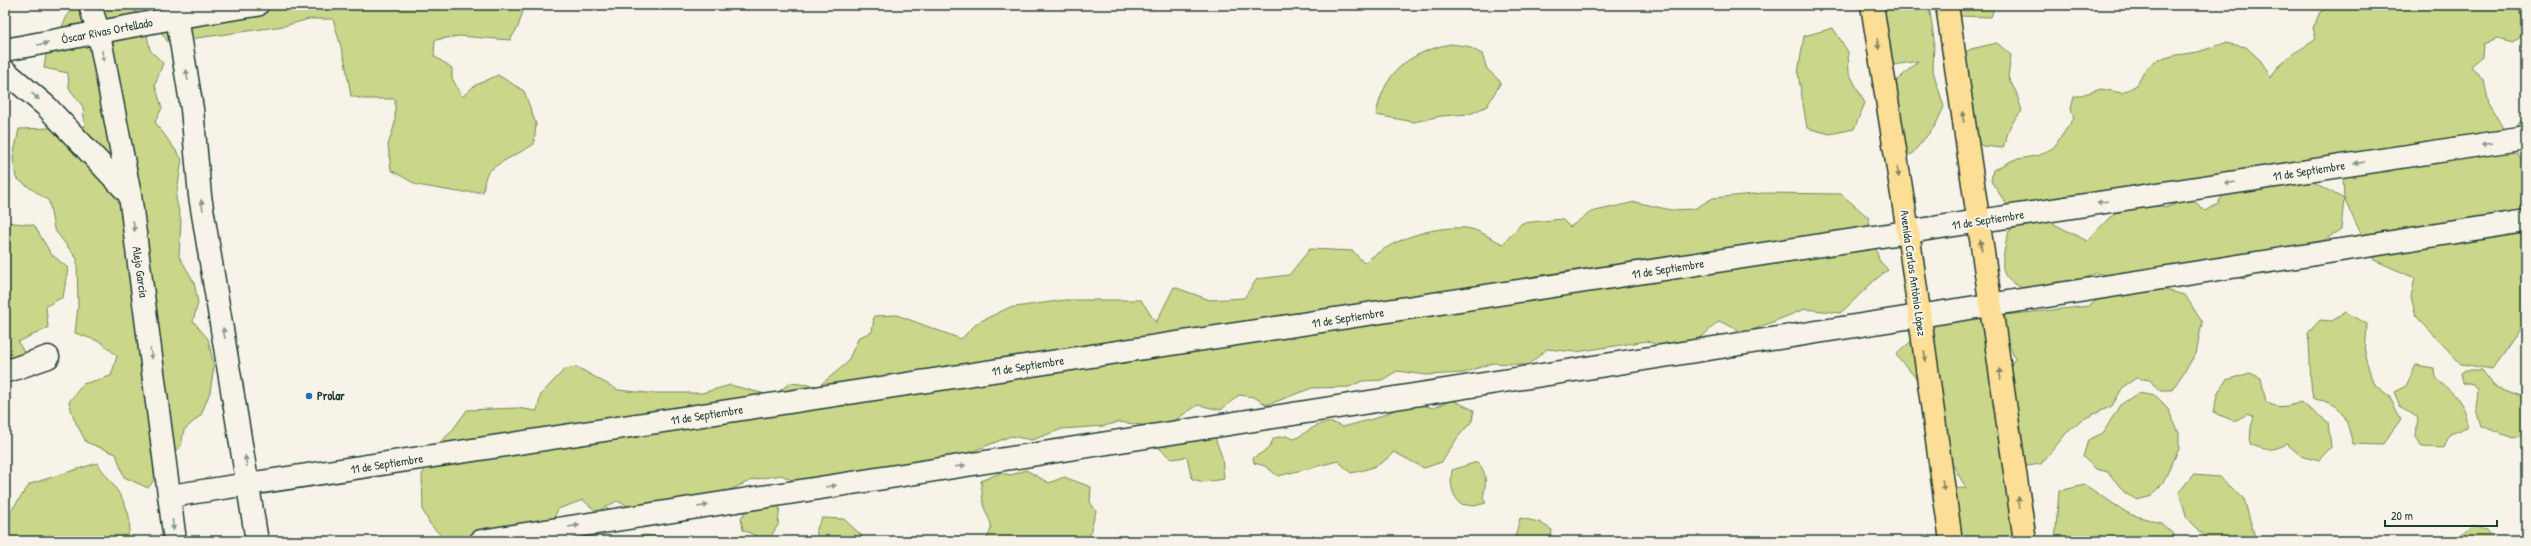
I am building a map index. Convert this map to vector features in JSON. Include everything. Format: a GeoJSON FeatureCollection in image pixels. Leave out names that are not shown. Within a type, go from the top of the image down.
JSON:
{"type":"FeatureCollection","features":[{"type":"Feature","properties":{"kind":"main road","name":"Avenida Carlos António López"},"geometry":{"type":"LineString","coordinates":[[1872,5],[1908,232],[1951,541]]}},
{"type":"Feature","properties":{"kind":"main road"},"geometry":{"type":"LineString","coordinates":[[1947,5],[1977,221],[2025,541]]}},
{"type":"Feature","properties":{"kind":"street","name":"Alejo García"},"geometry":{"type":"LineString","coordinates":[[90,5],[99,34],[130,195],[175,541]]}},
{"type":"Feature","properties":{"kind":"street","name":"Óscar Rivas Ortellado"},"geometry":{"type":"LineString","coordinates":[[5,50],[99,34],[177,11],[257,5]]}},
{"type":"Feature","properties":{"kind":"street"},"geometry":{"type":"LineString","coordinates":[[177,11],[192,109],[200,196],[250,485],[257,541]]}},
{"type":"Feature","properties":{"kind":"street"},"geometry":{"type":"LineString","coordinates":[[5,71],[46,106],[130,195]]}},
{"type":"Feature","properties":{"kind":"street","name":"11 de Septiembre"},"geometry":{"type":"LineString","coordinates":[[170,496],[2526,138]]}},
{"type":"Feature","properties":{"kind":"street"},"geometry":{"type":"LineString","coordinates":[[480,541],[2526,221]]}},
{"type":"Feature","properties":{"kind":"street"},"geometry":{"type":"LineString","coordinates":[[5,372],[48,357]]}},
{"type":"Feature","properties":{"kind":"green space"},"geometry":{"type":"Polygon","coordinates":[[[77,5],[124,5],[143,15],[150,50],[163,63],[155,85],[162,108],[155,122],[182,159],[176,198],[181,221],[179,256],[194,282],[198,303],[193,321],[208,339],[214,366],[210,392],[201,415],[184,430],[181,446],[148,488],[124,477],[116,454],[86,442],[74,419],[69,402],[83,384],[111,376],[117,356],[101,342],[75,333],[78,307],[77,259],[54,229],[49,201],[16,178],[13,158],[19,129],[85,127],[83,107],[69,88],[68,73],[44,68],[49,35],[61,29],[70,10],[77,5]]]}},
{"type":"Feature","properties":{"kind":"green space"},"geometry":{"type":"Polygon","coordinates":[[[141,5],[525,5],[518,27],[510,40],[459,36],[435,40],[434,56],[452,68],[452,78],[462,97],[474,86],[498,75],[524,91],[536,124],[534,144],[488,172],[485,178],[483,192],[458,192],[417,185],[391,170],[388,145],[395,123],[395,99],[363,99],[351,96],[345,61],[333,19],[309,19],[284,26],[168,42],[141,5]]]}},
{"type":"Feature","properties":{"kind":"green space"},"geometry":{"type":"Polygon","coordinates":[[[1872,5],[1929,5],[1934,40],[1933,71],[1944,107],[1935,126],[1911,155],[1893,138],[1886,91],[1918,61],[1882,67],[1872,5]]]}},
{"type":"Feature","properties":{"kind":"green space"},"geometry":{"type":"Polygon","coordinates":[[[1956,5],[1995,5],[1991,17],[1959,16],[1956,5]]]}},
{"type":"Feature","properties":{"kind":"green space"},"geometry":{"type":"Polygon","coordinates":[[[2333,5],[2517,5],[2526,32],[2513,43],[2497,39],[2483,44],[2482,57],[2471,66],[2484,81],[2489,104],[2504,130],[2481,141],[2295,172],[2344,199],[2341,229],[2302,255],[2244,279],[2190,263],[2138,281],[2096,273],[2047,297],[2011,282],[2003,269],[2005,247],[2009,231],[2033,215],[2022,217],[2005,202],[1991,181],[1993,170],[2013,160],[2040,155],[2054,147],[2074,118],[2071,109],[2074,97],[2101,89],[2122,93],[2137,85],[2145,70],[2155,61],[2176,55],[2198,52],[2225,43],[2246,47],[2261,61],[2271,78],[2286,59],[2316,39],[2313,28],[2320,12],[2333,5]],[[2223,195],[2151,196],[2165,208],[2191,198],[2205,211],[2218,203],[2223,195]],[[2149,196],[2035,214],[2087,241],[2110,217],[2149,196]]]}},
{"type":"Feature","properties":{"kind":"green space"},"geometry":{"type":"Polygon","coordinates":[[[1833,28],[1848,52],[1849,73],[1865,103],[1854,129],[1830,134],[1807,128],[1798,73],[1804,36],[1833,28]]]}},
{"type":"Feature","properties":{"kind":"green space"},"geometry":{"type":"Polygon","coordinates":[[[1997,43],[2011,55],[2008,77],[2016,92],[2022,111],[2011,124],[2003,148],[1982,146],[1967,130],[1956,58],[1971,49],[1997,43]]]}},
{"type":"Feature","properties":{"kind":"green space"},"geometry":{"type":"Polygon","coordinates":[[[1450,44],[1467,46],[1482,54],[1487,69],[1501,82],[1487,106],[1470,114],[1441,116],[1414,122],[1376,115],[1385,87],[1400,67],[1410,59],[1422,53],[1450,44]]]}},
{"type":"Feature","properties":{"kind":"green space"},"geometry":{"type":"Polygon","coordinates":[[[2526,112],[2526,152],[2517,136],[2512,136],[2526,112]]]}},
{"type":"Feature","properties":{"kind":"green space"},"geometry":{"type":"Polygon","coordinates":[[[2500,149],[2518,154],[2526,167],[2526,196],[2522,201],[2522,240],[2526,243],[2526,321],[2492,369],[2461,364],[2416,316],[2411,297],[2415,278],[2374,260],[2344,199],[2343,174],[2366,171],[2388,172],[2408,163],[2500,149]]]}},
{"type":"Feature","properties":{"kind":"green space"},"geometry":{"type":"Polygon","coordinates":[[[1764,193],[1841,194],[1868,217],[1879,260],[1888,270],[1875,280],[1840,313],[1805,309],[1745,333],[1719,321],[1704,335],[1674,352],[1647,341],[1576,352],[1547,349],[1528,365],[1492,363],[1464,373],[1426,375],[1397,371],[1382,380],[1362,381],[1349,387],[1312,388],[1267,405],[1254,397],[1239,395],[1221,410],[1198,405],[1163,428],[1119,422],[1104,426],[1062,429],[1032,440],[1011,436],[906,478],[816,491],[781,475],[752,480],[661,521],[617,501],[597,512],[583,500],[558,509],[545,538],[498,538],[491,527],[475,541],[446,541],[430,524],[423,511],[422,475],[439,443],[451,432],[467,410],[517,408],[537,411],[541,394],[565,369],[577,367],[618,390],[647,393],[702,393],[730,385],[773,396],[790,383],[819,386],[847,363],[859,337],[872,332],[874,316],[897,315],[961,339],[977,323],[1008,308],[1065,300],[1141,300],[1156,323],[1174,287],[1210,300],[1244,298],[1257,279],[1289,275],[1310,249],[1353,251],[1364,263],[1399,241],[1438,229],[1471,229],[1503,244],[1522,223],[1562,219],[1570,227],[1591,212],[1635,202],[1671,210],[1694,209],[1713,198],[1764,193]]]}},
{"type":"Feature","properties":{"kind":"green space"},"geometry":{"type":"Polygon","coordinates":[[[5,222],[34,225],[51,254],[68,268],[63,297],[46,306],[48,328],[18,342],[24,352],[17,364],[5,357],[5,222]]]}},
{"type":"Feature","properties":{"kind":"green space"},"geometry":{"type":"Polygon","coordinates":[[[2118,285],[2161,289],[2185,295],[2202,322],[2196,354],[2172,390],[2158,390],[2150,380],[2136,378],[2123,387],[2112,406],[2081,420],[2069,430],[2041,464],[2027,466],[2015,457],[2026,541],[1963,541],[1950,536],[1943,489],[1966,488],[1935,434],[1929,393],[1896,355],[1921,332],[1952,312],[1977,308],[2001,354],[2004,371],[2015,359],[1996,316],[2089,306],[2118,285]]]}},
{"type":"Feature","properties":{"kind":"green space"},"geometry":{"type":"Polygon","coordinates":[[[2346,312],[2367,324],[2365,356],[2373,383],[2389,396],[2401,419],[2382,445],[2353,444],[2342,412],[2332,404],[2313,399],[2308,333],[2320,320],[2332,321],[2346,312]]]}},
{"type":"Feature","properties":{"kind":"green space"},"geometry":{"type":"Polygon","coordinates":[[[2416,365],[2434,368],[2437,380],[2449,389],[2463,406],[2467,420],[2467,428],[2450,434],[2444,448],[2422,447],[2416,436],[2418,418],[2400,406],[2394,392],[2406,386],[2416,365]]]}},
{"type":"Feature","properties":{"kind":"green space"},"geometry":{"type":"Polygon","coordinates":[[[2465,370],[2481,370],[2493,386],[2523,397],[2526,434],[2513,438],[2481,426],[2476,409],[2478,390],[2474,385],[2463,383],[2461,373],[2465,370]]]}},
{"type":"Feature","properties":{"kind":"green space"},"geometry":{"type":"Polygon","coordinates":[[[2250,373],[2261,378],[2266,402],[2275,406],[2283,406],[2300,402],[2328,422],[2331,447],[2319,460],[2300,455],[2287,444],[2273,449],[2265,449],[2250,444],[2251,427],[2254,417],[2248,414],[2234,421],[2213,412],[2218,393],[2226,380],[2250,373]]]}},
{"type":"Feature","properties":{"kind":"green space"},"geometry":{"type":"Polygon","coordinates":[[[2138,393],[2156,396],[2167,407],[2179,433],[2179,449],[2163,482],[2152,496],[2137,500],[2125,493],[2108,472],[2096,469],[2083,457],[2088,440],[2103,433],[2120,405],[2138,393]]]}},
{"type":"Feature","properties":{"kind":"green space"},"geometry":{"type":"Polygon","coordinates":[[[1452,400],[1474,410],[1472,421],[1458,437],[1442,462],[1424,468],[1394,452],[1380,464],[1351,473],[1338,461],[1278,476],[1265,466],[1254,463],[1253,458],[1268,449],[1274,438],[1286,436],[1295,439],[1324,423],[1336,424],[1343,427],[1376,418],[1413,402],[1433,408],[1452,400]]]}},
{"type":"Feature","properties":{"kind":"green space"},"geometry":{"type":"Polygon","coordinates":[[[1213,432],[1222,457],[1224,479],[1204,482],[1192,479],[1187,457],[1171,459],[1156,445],[1213,432]]]}},
{"type":"Feature","properties":{"kind":"green space"},"geometry":{"type":"Polygon","coordinates":[[[1477,462],[1485,474],[1483,498],[1486,503],[1474,506],[1460,504],[1452,488],[1452,470],[1477,462]]]}},
{"type":"Feature","properties":{"kind":"green space"},"geometry":{"type":"Polygon","coordinates":[[[97,463],[117,490],[127,510],[129,531],[125,541],[10,541],[10,512],[30,484],[97,463]]]}},
{"type":"Feature","properties":{"kind":"green space"},"geometry":{"type":"Polygon","coordinates":[[[1026,470],[1049,483],[1064,477],[1091,487],[1090,502],[1096,511],[1088,541],[985,541],[990,532],[991,525],[984,507],[981,481],[1000,473],[1011,475],[1026,470]]]}},
{"type":"Feature","properties":{"kind":"green space"},"geometry":{"type":"Polygon","coordinates":[[[2193,475],[2220,477],[2244,499],[2256,541],[2210,541],[2187,518],[2179,492],[2193,475]]]}},
{"type":"Feature","properties":{"kind":"green space"},"geometry":{"type":"Polygon","coordinates":[[[2085,485],[2129,514],[2161,523],[2173,534],[2172,541],[2055,541],[2059,491],[2085,485]]]}},
{"type":"Feature","properties":{"kind":"green space"},"geometry":{"type":"Polygon","coordinates":[[[781,494],[778,525],[768,541],[743,530],[741,518],[746,511],[739,501],[781,494]]]}},
{"type":"Feature","properties":{"kind":"green space"},"geometry":{"type":"Polygon","coordinates":[[[822,518],[844,519],[861,535],[863,541],[819,541],[816,530],[822,518]]]}},
{"type":"Feature","properties":{"kind":"green space"},"geometry":{"type":"Polygon","coordinates":[[[1520,518],[1539,522],[1552,530],[1551,541],[1514,541],[1520,518]]]}},
{"type":"Feature","properties":{"kind":"green space"},"geometry":{"type":"Polygon","coordinates":[[[2472,525],[2485,530],[2494,541],[2456,541],[2472,525]]]}},
{"type":"Feature","properties":{"kind":"green space"},"geometry":{"type":"Polygon","coordinates":[[[644,535],[666,537],[666,541],[635,541],[644,535]]]}},
{"type":"Feature","properties":{"kind":"place","name":"Prolar"},"geometry":{"type":"Point","coordinates":[309,396]}}]}
